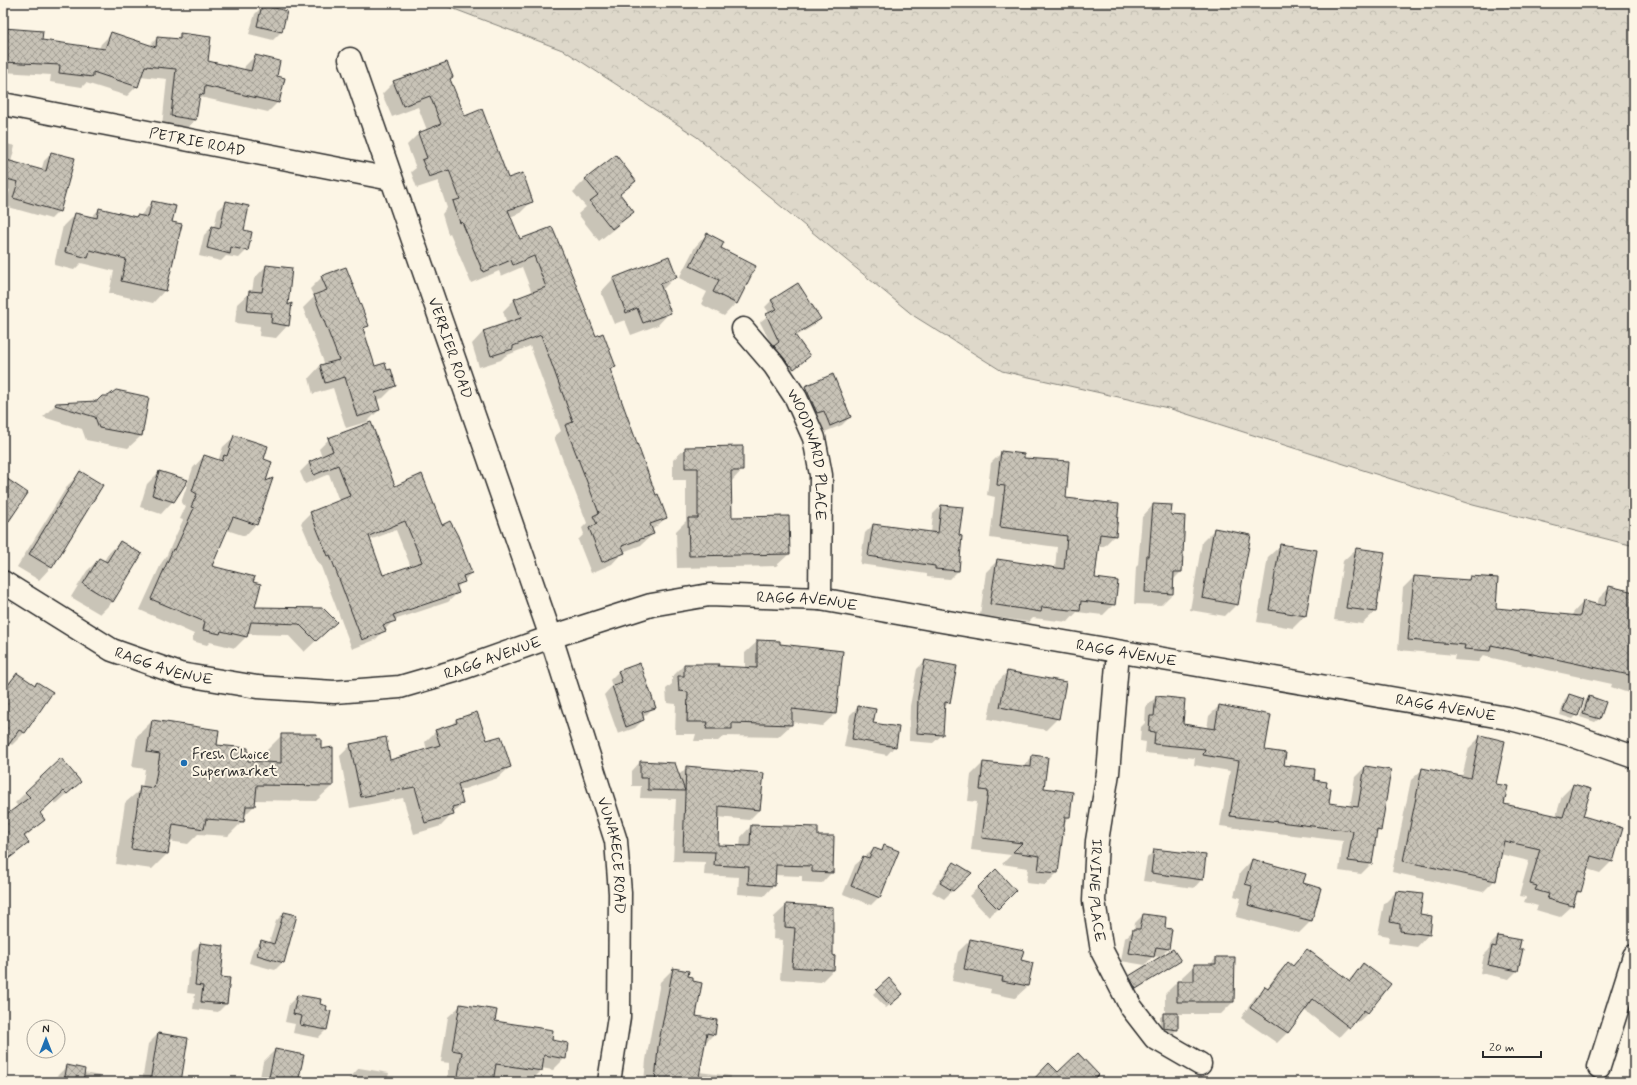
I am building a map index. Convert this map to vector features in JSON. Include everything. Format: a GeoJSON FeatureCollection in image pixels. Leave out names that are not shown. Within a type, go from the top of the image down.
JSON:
{"type":"FeatureCollection","features":[{"type":"Feature","properties":{"kind":"street","name":"VERRIER ROAD"},"geometry":{"type":"LineString","coordinates":[[350,59],[551,637]]}},
{"type":"Feature","properties":{"kind":"street","name":"PETRIE ROAD"},"geometry":{"type":"LineString","coordinates":[[3,104],[391,179]]}},
{"type":"Feature","properties":{"kind":"street","name":"WOODWARD PLACE"},"geometry":{"type":"LineString","coordinates":[[743,329],[774,365],[796,398],[814,438],[821,475],[820,599]]}},
{"type":"Feature","properties":{"kind":"street","name":"RAGG AVENUE"},"geometry":{"type":"LineString","coordinates":[[3,582],[112,650],[180,674],[257,687],[334,692],[400,687],[455,671],[551,637],[651,605],[709,595],[820,599],[1118,652],[1507,718],[1568,734],[1634,757]]}},
{"type":"Feature","properties":{"kind":"street","name":"VUNAKECE ROAD"},"geometry":{"type":"LineString","coordinates":[[551,637],[616,841],[620,893],[619,1017],[609,1082]]}},
{"type":"Feature","properties":{"kind":"street","name":"IRVINE PLACE"},"geometry":{"type":"LineString","coordinates":[[1118,652],[1108,773],[1097,841],[1094,902],[1102,951],[1131,1007],[1155,1038],[1200,1064]]}},
{"type":"Feature","properties":{"kind":"street"},"geometry":{"type":"LineString","coordinates":[[1599,1067],[1634,956]]}},
{"type":"Feature","properties":{"kind":"green space"},"geometry":{"type":"Polygon","coordinates":[[[431,3],[1634,3],[1634,546],[1473,505],[1168,408],[1002,371],[914,316],[697,137],[565,51],[441,4],[431,3]]]}},
{"type":"Feature","properties":{"kind":"building"},"geometry":{"type":"Polygon","coordinates":[[[262,5],[287,11],[282,32],[257,26],[262,5]]]}},
{"type":"Feature","properties":{"kind":"building"},"geometry":{"type":"Polygon","coordinates":[[[4,28],[43,31],[42,40],[105,49],[111,32],[156,47],[157,37],[180,39],[180,33],[211,37],[208,61],[251,71],[255,55],[280,61],[277,76],[285,78],[279,103],[205,86],[204,95],[200,94],[196,120],[171,116],[176,69],[145,66],[138,87],[93,72],[93,77],[59,73],[60,65],[3,62],[4,28]]]}},
{"type":"Feature","properties":{"kind":"building"},"geometry":{"type":"Polygon","coordinates":[[[447,62],[453,77],[450,79],[465,116],[482,109],[508,178],[523,173],[533,202],[508,210],[520,239],[552,227],[596,336],[603,333],[616,367],[610,369],[656,495],[658,494],[667,518],[650,524],[654,534],[622,546],[625,553],[602,562],[589,528],[597,524],[593,516],[599,513],[565,425],[573,422],[541,335],[513,346],[513,349],[491,356],[483,331],[521,318],[514,299],[546,287],[534,256],[513,265],[511,260],[483,272],[462,222],[460,223],[453,201],[460,199],[449,170],[429,177],[422,160],[427,158],[418,133],[441,124],[430,96],[403,106],[393,81],[447,62]]]}},
{"type":"Feature","properties":{"kind":"building"},"geometry":{"type":"Polygon","coordinates":[[[51,152],[75,158],[60,212],[13,198],[18,182],[3,178],[3,159],[46,171],[51,152]]]}},
{"type":"Feature","properties":{"kind":"building"},"geometry":{"type":"Polygon","coordinates":[[[616,155],[636,181],[620,194],[634,212],[612,229],[590,201],[598,195],[585,179],[616,155]]]}},
{"type":"Feature","properties":{"kind":"building"},"geometry":{"type":"Polygon","coordinates":[[[152,201],[176,206],[172,222],[182,224],[166,291],[121,281],[126,259],[90,250],[88,258],[65,252],[75,213],[97,218],[99,208],[136,217],[137,215],[148,217],[152,201]]]}},
{"type":"Feature","properties":{"kind":"building"},"geometry":{"type":"Polygon","coordinates":[[[226,201],[249,206],[244,230],[252,232],[248,251],[231,247],[230,254],[207,248],[212,226],[220,228],[226,201]]]}},
{"type":"Feature","properties":{"kind":"building"},"geometry":{"type":"Polygon","coordinates":[[[707,233],[724,242],[721,248],[756,266],[737,304],[713,292],[719,280],[690,266],[707,233]]]}},
{"type":"Feature","properties":{"kind":"building"},"geometry":{"type":"Polygon","coordinates":[[[669,256],[677,277],[660,284],[671,313],[643,323],[637,308],[626,313],[613,278],[669,256]]]}},
{"type":"Feature","properties":{"kind":"building"},"geometry":{"type":"Polygon","coordinates":[[[266,265],[292,268],[288,305],[292,303],[289,326],[271,323],[272,313],[247,311],[249,291],[262,292],[266,265]]]}},
{"type":"Feature","properties":{"kind":"building"},"geometry":{"type":"Polygon","coordinates":[[[346,267],[369,326],[363,328],[375,366],[385,363],[387,370],[391,369],[396,386],[375,393],[380,410],[357,417],[345,377],[325,383],[320,365],[339,360],[314,295],[327,290],[321,276],[346,267]]]}},
{"type":"Feature","properties":{"kind":"building"},"geometry":{"type":"Polygon","coordinates":[[[798,283],[821,319],[795,335],[810,356],[794,369],[774,346],[779,342],[766,314],[777,309],[771,300],[798,283]]]}},
{"type":"Feature","properties":{"kind":"building"},"geometry":{"type":"Polygon","coordinates":[[[833,374],[851,417],[830,426],[824,411],[817,413],[805,386],[833,374]]]}},
{"type":"Feature","properties":{"kind":"building"},"geometry":{"type":"Polygon","coordinates":[[[116,390],[149,397],[142,436],[99,428],[95,417],[55,405],[56,403],[97,401],[102,396],[108,396],[116,390]]]}},
{"type":"Feature","properties":{"kind":"building"},"geometry":{"type":"Polygon","coordinates":[[[371,422],[395,486],[422,474],[442,525],[450,521],[458,536],[472,573],[463,576],[465,582],[456,585],[459,593],[393,615],[396,621],[383,625],[386,631],[362,640],[330,555],[328,556],[310,512],[350,496],[338,465],[314,475],[309,462],[333,451],[328,438],[371,422]],[[405,521],[369,536],[383,575],[422,562],[405,521]]]}},
{"type":"Feature","properties":{"kind":"building"},"geometry":{"type":"Polygon","coordinates":[[[234,435],[268,446],[264,459],[272,462],[266,481],[273,478],[257,525],[233,517],[212,566],[255,577],[253,582],[261,584],[255,607],[323,608],[337,622],[316,641],[299,624],[251,622],[247,637],[221,631],[220,634],[203,630],[205,622],[151,599],[173,549],[175,550],[194,508],[191,507],[197,494],[192,491],[204,455],[222,461],[224,455],[227,456],[234,435]]]}},
{"type":"Feature","properties":{"kind":"building"},"geometry":{"type":"Polygon","coordinates":[[[743,446],[743,471],[731,471],[732,517],[789,516],[790,554],[689,556],[688,518],[698,518],[698,468],[685,468],[685,447],[743,446]]]}},
{"type":"Feature","properties":{"kind":"building"},"geometry":{"type":"Polygon","coordinates":[[[1001,451],[1024,454],[1024,458],[1069,461],[1066,498],[1119,504],[1116,536],[1100,534],[1095,578],[1118,581],[1115,605],[1081,601],[1080,611],[1042,607],[1041,612],[990,604],[997,559],[1064,569],[1067,536],[1000,527],[1005,486],[997,485],[1001,451]]]}},
{"type":"Feature","properties":{"kind":"building"},"geometry":{"type":"Polygon","coordinates":[[[80,471],[103,485],[52,568],[29,554],[80,471]]]}},
{"type":"Feature","properties":{"kind":"building"},"geometry":{"type":"Polygon","coordinates":[[[159,471],[188,480],[174,502],[152,495],[159,471]]]}},
{"type":"Feature","properties":{"kind":"building"},"geometry":{"type":"Polygon","coordinates":[[[3,476],[28,493],[3,530],[3,476]]]}},
{"type":"Feature","properties":{"kind":"building"},"geometry":{"type":"Polygon","coordinates":[[[1153,504],[1172,505],[1171,515],[1185,516],[1182,572],[1174,572],[1173,594],[1145,592],[1147,555],[1149,555],[1153,504]]]}},
{"type":"Feature","properties":{"kind":"building"},"geometry":{"type":"Polygon","coordinates":[[[941,505],[963,507],[959,535],[962,536],[959,571],[935,569],[935,566],[868,556],[873,524],[938,533],[941,505]]]}},
{"type":"Feature","properties":{"kind":"building"},"geometry":{"type":"Polygon","coordinates":[[[1214,528],[1251,535],[1238,605],[1202,598],[1214,528]]]}},
{"type":"Feature","properties":{"kind":"building"},"geometry":{"type":"Polygon","coordinates":[[[120,541],[142,554],[113,602],[83,584],[99,558],[107,562],[120,541]]]}},
{"type":"Feature","properties":{"kind":"building"},"geometry":{"type":"Polygon","coordinates":[[[1280,544],[1317,550],[1306,616],[1269,610],[1280,544]]]}},
{"type":"Feature","properties":{"kind":"building"},"geometry":{"type":"Polygon","coordinates":[[[1356,548],[1385,552],[1376,612],[1346,608],[1356,548]]]}},
{"type":"Feature","properties":{"kind":"building"},"geometry":{"type":"Polygon","coordinates":[[[1414,576],[1469,580],[1470,576],[1498,578],[1496,608],[1580,616],[1583,601],[1605,606],[1609,586],[1634,592],[1634,676],[1491,645],[1490,651],[1464,649],[1465,645],[1408,640],[1414,576]]]}},
{"type":"Feature","properties":{"kind":"building"},"geometry":{"type":"Polygon","coordinates":[[[757,640],[780,641],[780,644],[843,651],[836,714],[792,709],[792,725],[732,723],[732,729],[706,729],[708,722],[687,722],[688,692],[679,691],[678,676],[684,676],[684,664],[719,664],[718,666],[757,668],[757,640]]]}},
{"type":"Feature","properties":{"kind":"building"},"geometry":{"type":"Polygon","coordinates":[[[925,660],[957,666],[950,703],[945,702],[943,735],[917,733],[918,697],[925,660]]]}},
{"type":"Feature","properties":{"kind":"building"},"geometry":{"type":"Polygon","coordinates":[[[640,663],[656,708],[642,712],[644,720],[626,727],[612,686],[622,682],[618,671],[640,663]]]}},
{"type":"Feature","properties":{"kind":"building"},"geometry":{"type":"Polygon","coordinates":[[[1007,671],[1066,682],[1059,719],[1000,707],[1007,671]]]}},
{"type":"Feature","properties":{"kind":"building"},"geometry":{"type":"Polygon","coordinates":[[[17,673],[35,685],[37,682],[53,692],[25,733],[19,730],[3,753],[3,692],[17,673]]]}},
{"type":"Feature","properties":{"kind":"building"},"geometry":{"type":"Polygon","coordinates":[[[1569,694],[1584,699],[1578,716],[1563,711],[1569,694]]]}},
{"type":"Feature","properties":{"kind":"building"},"geometry":{"type":"Polygon","coordinates":[[[1156,696],[1185,699],[1183,724],[1215,729],[1219,705],[1271,715],[1265,750],[1286,753],[1284,765],[1315,769],[1314,780],[1327,782],[1326,787],[1331,788],[1329,803],[1358,807],[1365,766],[1391,770],[1381,831],[1377,830],[1372,864],[1348,861],[1353,831],[1230,816],[1239,761],[1203,755],[1205,749],[1154,744],[1155,732],[1149,731],[1150,716],[1154,716],[1156,696]]]}},
{"type":"Feature","properties":{"kind":"building"},"geometry":{"type":"Polygon","coordinates":[[[1589,696],[1606,702],[1600,719],[1583,714],[1589,696]]]}},
{"type":"Feature","properties":{"kind":"building"},"geometry":{"type":"Polygon","coordinates":[[[858,706],[876,709],[873,723],[899,727],[896,747],[852,739],[858,706]]]}},
{"type":"Feature","properties":{"kind":"building"},"geometry":{"type":"Polygon","coordinates":[[[477,712],[487,740],[501,736],[511,767],[458,784],[463,804],[452,807],[454,815],[425,823],[415,787],[361,797],[350,744],[386,737],[390,760],[440,745],[435,730],[457,723],[456,719],[477,712]]]}},
{"type":"Feature","properties":{"kind":"building"},"geometry":{"type":"Polygon","coordinates":[[[152,720],[219,730],[217,745],[248,748],[248,761],[281,763],[281,734],[317,734],[316,739],[321,739],[321,749],[333,747],[333,786],[257,785],[255,806],[246,806],[244,822],[206,819],[204,829],[173,824],[168,854],[131,849],[140,786],[154,788],[160,754],[147,752],[152,720]]]}},
{"type":"Feature","properties":{"kind":"building"},"geometry":{"type":"Polygon","coordinates":[[[1480,735],[1505,741],[1496,784],[1508,786],[1504,804],[1563,817],[1573,784],[1591,789],[1583,816],[1623,828],[1613,862],[1591,856],[1581,892],[1577,891],[1573,906],[1547,899],[1549,894],[1535,890],[1537,886],[1530,884],[1540,849],[1504,841],[1496,881],[1403,861],[1422,768],[1471,778],[1480,735]]]}},
{"type":"Feature","properties":{"kind":"building"},"geometry":{"type":"Polygon","coordinates":[[[1032,755],[1048,757],[1044,788],[1073,792],[1070,817],[1065,817],[1058,873],[1038,871],[1040,856],[1013,852],[1022,843],[982,838],[988,791],[980,790],[983,762],[1031,767],[1032,755]]]}},
{"type":"Feature","properties":{"kind":"building"},"geometry":{"type":"Polygon","coordinates":[[[61,758],[81,782],[67,794],[64,791],[40,813],[45,820],[24,836],[29,843],[3,863],[3,817],[30,797],[25,792],[61,758]]]}},
{"type":"Feature","properties":{"kind":"building"},"geometry":{"type":"Polygon","coordinates":[[[640,761],[675,763],[685,791],[648,790],[648,778],[640,778],[640,761]]]}},
{"type":"Feature","properties":{"kind":"building"},"geometry":{"type":"Polygon","coordinates":[[[686,766],[764,773],[760,810],[719,806],[718,845],[750,846],[751,825],[818,827],[818,836],[834,836],[833,873],[812,872],[812,866],[776,865],[775,886],[748,884],[749,867],[714,865],[715,852],[683,851],[686,766]]]}},
{"type":"Feature","properties":{"kind":"building"},"geometry":{"type":"Polygon","coordinates":[[[884,845],[899,851],[880,898],[851,886],[863,856],[869,858],[874,848],[882,851],[884,845]]]}},
{"type":"Feature","properties":{"kind":"building"},"geometry":{"type":"Polygon","coordinates":[[[1154,849],[1206,855],[1203,880],[1151,873],[1154,849]]]}},
{"type":"Feature","properties":{"kind":"building"},"geometry":{"type":"Polygon","coordinates":[[[1252,859],[1306,874],[1303,883],[1321,888],[1312,921],[1248,905],[1252,886],[1245,884],[1252,859]]]}},
{"type":"Feature","properties":{"kind":"building"},"geometry":{"type":"Polygon","coordinates":[[[954,862],[972,873],[953,891],[940,883],[954,862]]]}},
{"type":"Feature","properties":{"kind":"building"},"geometry":{"type":"Polygon","coordinates":[[[996,869],[1016,891],[998,909],[977,888],[996,869]]]}},
{"type":"Feature","properties":{"kind":"building"},"geometry":{"type":"Polygon","coordinates":[[[1396,891],[1423,894],[1420,914],[1432,916],[1430,935],[1400,931],[1400,924],[1390,922],[1396,891]]]}},
{"type":"Feature","properties":{"kind":"building"},"geometry":{"type":"Polygon","coordinates":[[[786,904],[833,907],[833,955],[835,956],[834,970],[792,967],[795,928],[785,927],[786,904]]]}},
{"type":"Feature","properties":{"kind":"building"},"geometry":{"type":"Polygon","coordinates":[[[284,912],[297,915],[284,963],[257,955],[261,940],[274,944],[284,912]]]}},
{"type":"Feature","properties":{"kind":"building"},"geometry":{"type":"Polygon","coordinates":[[[1143,914],[1166,917],[1165,928],[1172,929],[1169,949],[1156,947],[1154,957],[1129,953],[1133,929],[1140,929],[1143,914]]]}},
{"type":"Feature","properties":{"kind":"building"},"geometry":{"type":"Polygon","coordinates":[[[1498,936],[1521,940],[1519,949],[1523,949],[1518,971],[1488,965],[1492,946],[1496,947],[1498,936]]]}},
{"type":"Feature","properties":{"kind":"building"},"geometry":{"type":"Polygon","coordinates":[[[970,939],[1024,950],[1021,960],[1033,963],[1028,986],[1002,981],[1003,977],[964,969],[970,939]]]}},
{"type":"Feature","properties":{"kind":"building"},"geometry":{"type":"Polygon","coordinates":[[[200,943],[224,946],[221,977],[230,978],[227,1004],[201,1002],[203,986],[195,985],[200,943]]]}},
{"type":"Feature","properties":{"kind":"building"},"geometry":{"type":"Polygon","coordinates":[[[1173,949],[1181,961],[1136,989],[1129,976],[1173,949]]]}},
{"type":"Feature","properties":{"kind":"building"},"geometry":{"type":"Polygon","coordinates":[[[1307,949],[1350,981],[1363,963],[1391,984],[1368,1013],[1364,1010],[1350,1028],[1313,999],[1288,1033],[1250,1008],[1265,986],[1268,988],[1288,962],[1293,966],[1307,949]]]}},
{"type":"Feature","properties":{"kind":"building"},"geometry":{"type":"Polygon","coordinates":[[[1216,957],[1235,957],[1234,1002],[1177,1002],[1177,981],[1194,981],[1194,964],[1216,964],[1216,957]]]}},
{"type":"Feature","properties":{"kind":"building"},"geometry":{"type":"Polygon","coordinates":[[[673,968],[689,971],[688,976],[693,977],[693,981],[702,983],[696,1016],[717,1020],[715,1035],[707,1033],[698,1082],[655,1082],[658,1047],[673,968]]]}},
{"type":"Feature","properties":{"kind":"building"},"geometry":{"type":"Polygon","coordinates":[[[889,978],[903,994],[890,1005],[876,990],[889,978]]]}},
{"type":"Feature","properties":{"kind":"building"},"geometry":{"type":"Polygon","coordinates":[[[297,995],[321,999],[320,1004],[327,1006],[326,1010],[331,1011],[327,1030],[300,1025],[302,1016],[293,1014],[297,995]]]}},
{"type":"Feature","properties":{"kind":"building"},"geometry":{"type":"Polygon","coordinates":[[[460,1004],[497,1010],[495,1021],[553,1030],[552,1040],[568,1043],[566,1059],[544,1055],[542,1071],[496,1064],[493,1082],[457,1082],[462,1052],[452,1050],[460,1004]]]}},
{"type":"Feature","properties":{"kind":"building"},"geometry":{"type":"Polygon","coordinates":[[[1163,1013],[1178,1013],[1178,1030],[1163,1028],[1163,1013]]]}},
{"type":"Feature","properties":{"kind":"building"},"geometry":{"type":"Polygon","coordinates":[[[158,1033],[188,1038],[181,1082],[150,1082],[158,1033]]]}},
{"type":"Feature","properties":{"kind":"building"},"geometry":{"type":"Polygon","coordinates":[[[275,1049],[304,1055],[298,1082],[268,1082],[275,1049]]]}},
{"type":"Feature","properties":{"kind":"building"},"geometry":{"type":"Polygon","coordinates":[[[1078,1053],[1099,1075],[1092,1082],[1031,1082],[1049,1063],[1058,1072],[1078,1053]]]}},
{"type":"Feature","properties":{"kind":"building"},"geometry":{"type":"Polygon","coordinates":[[[67,1065],[85,1069],[83,1082],[64,1082],[67,1065]]]}},
{"type":"Feature","properties":{"kind":"place","name":"Fresh Choice Supermarket"},"geometry":{"type":"Point","coordinates":[184,763]}}]}
